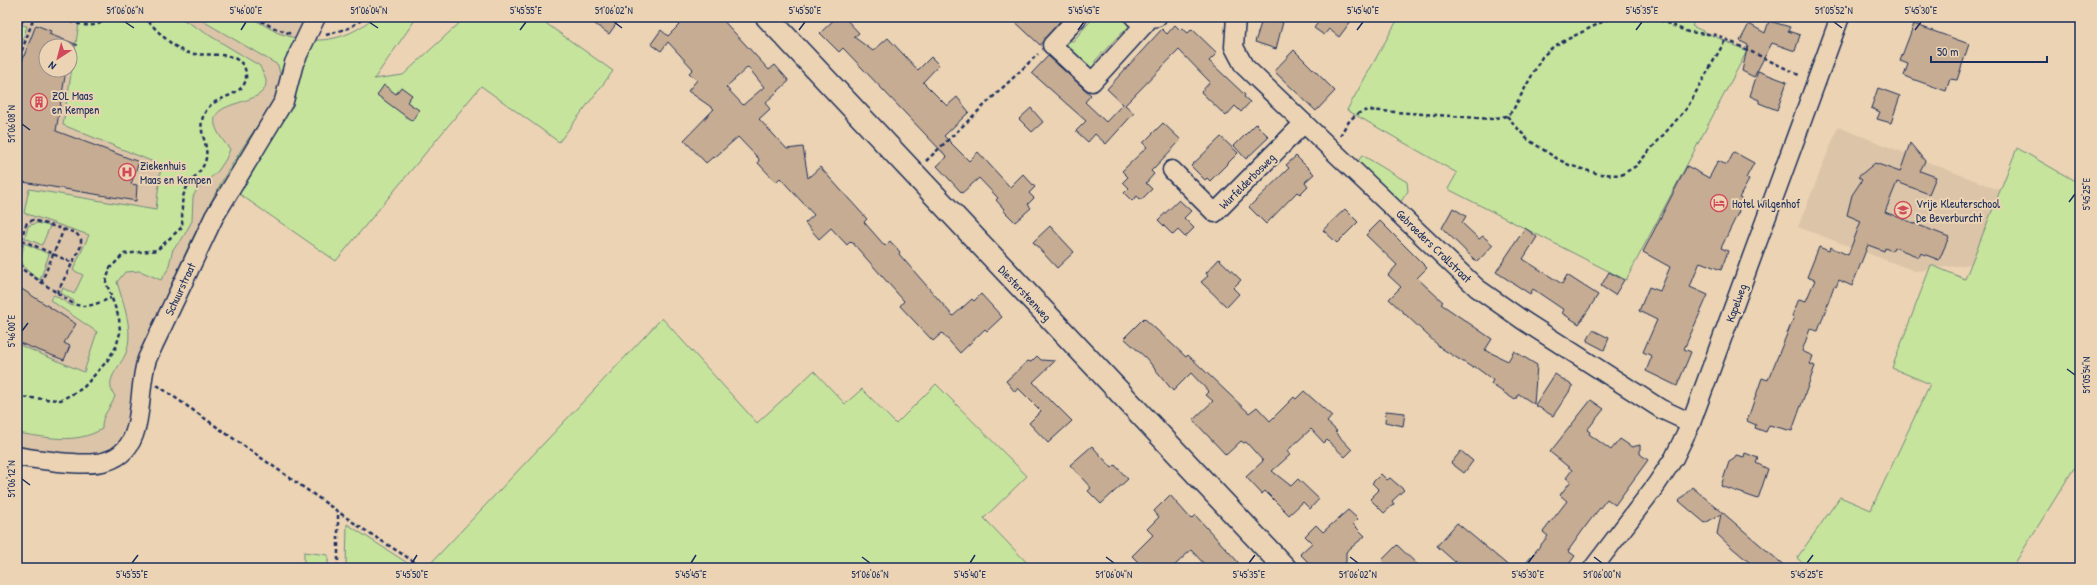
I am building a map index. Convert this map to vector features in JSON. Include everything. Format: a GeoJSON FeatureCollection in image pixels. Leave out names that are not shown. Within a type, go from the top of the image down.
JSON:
{"type":"FeatureCollection","features":[{"type":"Feature","properties":{"kind":"main road","name":"Diestersteenweg"},"geometry":{"type":"LineString","coordinates":[[767,17],[1285,568]]}},
{"type":"Feature","properties":{"kind":"street","name":"Schuurstraat"},"geometry":{"type":"LineString","coordinates":[[17,456],[84,464],[109,461],[117,457],[129,444],[136,429],[142,380],[147,359],[214,217],[284,101],[294,63],[308,37],[316,17]]}},
{"type":"Feature","properties":{"kind":"street"},"geometry":{"type":"LineString","coordinates":[[1078,17],[1052,45],[1092,82],[1145,20]]}},
{"type":"Feature","properties":{"kind":"street","name":"Gebroeders Crollstraat"},"geometry":{"type":"LineString","coordinates":[[1236,17],[1234,48],[1244,66],[1477,288],[1524,321],[1655,405],[1691,423]]}},
{"type":"Feature","properties":{"kind":"street","name":"Kapelweg"},"geometry":{"type":"LineString","coordinates":[[1593,568],[1656,485],[1674,458],[1691,423],[1840,17]]}},
{"type":"Feature","properties":{"kind":"street","name":"Wurfelderbosweg"},"geometry":{"type":"LineString","coordinates":[[1172,170],[1215,212],[1304,123]]}},
{"type":"Feature","properties":{"kind":"lane"},"geometry":{"type":"LineString","coordinates":[[17,21],[19,17]]}},
{"type":"Feature","properties":{"kind":"path"},"geometry":{"type":"LineString","coordinates":[[17,64],[34,17]]}},
{"type":"Feature","properties":{"kind":"path"},"geometry":{"type":"LineString","coordinates":[[57,17],[90,26],[102,24],[108,17]]}},
{"type":"Feature","properties":{"kind":"path"},"geometry":{"type":"LineString","coordinates":[[17,397],[61,400],[83,388],[108,361],[116,347],[120,333],[119,318],[106,282],[110,268],[124,254],[157,250],[182,227],[183,195],[189,183],[202,168],[206,157],[206,150],[201,131],[204,113],[212,103],[239,90],[246,80],[243,66],[234,58],[193,54],[180,49],[169,42],[144,17]]}},
{"type":"Feature","properties":{"kind":"path"},"geometry":{"type":"LineString","coordinates":[[255,17],[284,32],[308,37],[339,32],[366,17]]}},
{"type":"Feature","properties":{"kind":"path"},"geometry":{"type":"LineString","coordinates":[[1333,151],[1346,124],[1358,112],[1363,111],[1491,119],[1507,116],[1513,110],[1542,57],[1554,46],[1612,17]]}},
{"type":"Feature","properties":{"kind":"path"},"geometry":{"type":"LineString","coordinates":[[1653,17],[1688,32],[1717,35],[1816,84]]}},
{"type":"Feature","properties":{"kind":"path"},"geometry":{"type":"LineString","coordinates":[[1507,116],[1527,139],[1569,165],[1598,174],[1621,175],[1636,166],[1687,108],[1726,39]]}},
{"type":"Feature","properties":{"kind":"path"},"geometry":{"type":"LineString","coordinates":[[913,173],[1038,55],[1052,45]]}},
{"type":"Feature","properties":{"kind":"path"},"geometry":{"type":"LineString","coordinates":[[57,293],[82,242],[78,235],[64,229],[33,220],[25,226],[19,258],[22,269],[42,283],[57,293],[75,305],[83,307],[111,298]]}},
{"type":"Feature","properties":{"kind":"path"},"geometry":{"type":"LineString","coordinates":[[42,283],[64,229]]}},
{"type":"Feature","properties":{"kind":"path"},"geometry":{"type":"LineString","coordinates":[[22,240],[73,263]]}},
{"type":"Feature","properties":{"kind":"path"},"geometry":{"type":"LineString","coordinates":[[142,380],[160,386],[338,511],[424,568]]}},
{"type":"Feature","properties":{"kind":"path"},"geometry":{"type":"LineString","coordinates":[[338,511],[338,568]]}},
{"type":"Feature","properties":{"kind":"shaded area","name":"Ziekenhuis Maas en Kempen"},"geometry":{"type":"Polygon","coordinates":[[[17,17],[314,17],[285,89],[197,239],[129,436],[108,458],[17,449],[17,17]]]}},
{"type":"Feature","properties":{"kind":"shaded area","name":"Vrije Kleuterschool De Beverburcht"},"geometry":{"type":"Polygon","coordinates":[[[1838,127],[2007,193],[1979,263],[1915,271],[1798,227],[1838,127]]]}},
{"type":"Feature","properties":{"kind":"green space"},"geometry":{"type":"Polygon","coordinates":[[[80,17],[179,17],[260,66],[266,81],[263,91],[254,97],[220,111],[215,119],[217,131],[230,149],[226,159],[218,171],[196,191],[193,197],[192,221],[182,239],[173,249],[168,269],[161,280],[140,271],[125,272],[117,282],[128,322],[129,338],[126,353],[112,377],[111,389],[115,396],[103,419],[102,429],[81,437],[50,438],[17,433],[17,344],[84,372],[97,332],[50,300],[54,295],[72,306],[74,301],[61,293],[63,288],[74,294],[83,275],[73,270],[89,235],[24,213],[29,189],[156,210],[161,165],[63,125],[70,78],[78,78],[78,38],[77,38],[80,17]]]}},
{"type":"Feature","properties":{"kind":"green space"},"geometry":{"type":"Polygon","coordinates":[[[196,17],[250,17],[278,33],[295,38],[296,45],[284,90],[142,359],[130,434],[105,458],[76,456],[93,455],[105,452],[114,447],[122,438],[130,417],[134,381],[139,359],[158,314],[210,204],[228,171],[279,93],[281,79],[278,65],[196,17]]]}},
{"type":"Feature","properties":{"kind":"green space"},"geometry":{"type":"Polygon","coordinates":[[[373,17],[417,17],[374,79],[403,75],[466,17],[537,17],[613,71],[559,142],[481,86],[336,261],[235,191],[294,73],[314,40],[330,39],[354,31],[373,17]]]}},
{"type":"Feature","properties":{"kind":"green space"},"geometry":{"type":"Polygon","coordinates":[[[1094,17],[1124,17],[1129,24],[1130,32],[1121,33],[1095,61],[1095,71],[1090,71],[1065,49],[1065,41],[1073,41],[1094,17]]]}},
{"type":"Feature","properties":{"kind":"green space"},"geometry":{"type":"Polygon","coordinates":[[[1399,17],[1696,17],[1692,26],[1747,51],[1626,280],[1448,189],[1457,173],[1347,110],[1399,17]]]}},
{"type":"Feature","properties":{"kind":"green space"},"geometry":{"type":"Polygon","coordinates":[[[21,25],[27,26],[17,54],[17,35],[21,25]]]}},
{"type":"Feature","properties":{"kind":"green space"},"geometry":{"type":"Polygon","coordinates":[[[2017,148],[2080,184],[2080,467],[2076,465],[2012,568],[1809,568],[1797,558],[1840,497],[1871,510],[1930,384],[1892,368],[1931,265],[1965,279],[2017,148]]]}},
{"type":"Feature","properties":{"kind":"green space"},"geometry":{"type":"Polygon","coordinates":[[[1362,155],[1407,182],[1408,191],[1400,203],[1358,162],[1362,155]]]}},
{"type":"Feature","properties":{"kind":"green space"},"geometry":{"type":"Polygon","coordinates":[[[37,223],[50,226],[42,245],[25,238],[28,226],[37,223]]]}},
{"type":"Feature","properties":{"kind":"green space"},"geometry":{"type":"Polygon","coordinates":[[[24,243],[49,254],[40,280],[29,272],[23,265],[22,257],[24,243]]]}},
{"type":"Feature","properties":{"kind":"green space"},"geometry":{"type":"Polygon","coordinates":[[[662,318],[757,423],[814,371],[845,404],[862,389],[896,424],[936,384],[1027,476],[984,518],[1032,568],[436,568],[430,564],[662,318]]]}},
{"type":"Feature","properties":{"kind":"green space"},"geometry":{"type":"Polygon","coordinates":[[[17,446],[67,455],[17,451],[17,446]]]}},
{"type":"Feature","properties":{"kind":"green space"},"geometry":{"type":"Polygon","coordinates":[[[347,524],[415,568],[346,568],[347,524]]]}},
{"type":"Feature","properties":{"kind":"green space"},"geometry":{"type":"Polygon","coordinates":[[[304,552],[328,555],[328,568],[304,568],[304,552]]]}},
{"type":"Feature","properties":{"kind":"building"},"geometry":{"type":"Polygon","coordinates":[[[585,17],[621,17],[609,34],[585,17]]]}},
{"type":"Feature","properties":{"kind":"building"},"geometry":{"type":"Polygon","coordinates":[[[687,17],[720,17],[769,70],[775,65],[789,81],[765,103],[770,109],[759,119],[787,149],[803,147],[808,178],[820,167],[867,219],[864,222],[885,246],[890,241],[900,252],[899,254],[953,316],[972,299],[974,301],[981,294],[1002,317],[987,331],[985,329],[960,353],[942,333],[933,341],[900,306],[904,301],[851,241],[847,245],[831,228],[819,239],[805,223],[814,215],[780,178],[776,182],[758,163],[759,159],[738,137],[706,163],[684,140],[714,109],[688,91],[697,80],[689,73],[693,69],[668,42],[661,51],[651,44],[661,30],[668,36],[687,17]],[[748,67],[726,87],[743,105],[764,87],[748,67]]]}},
{"type":"Feature","properties":{"kind":"building"},"geometry":{"type":"Polygon","coordinates":[[[837,17],[844,17],[859,33],[854,37],[873,51],[888,38],[918,70],[931,57],[939,65],[923,82],[947,106],[957,97],[969,112],[944,136],[969,161],[978,152],[1010,187],[1023,174],[1035,187],[1029,193],[1034,198],[1028,204],[1031,208],[1015,222],[1003,210],[1004,209],[996,200],[998,198],[979,178],[962,193],[937,166],[947,157],[843,48],[839,52],[820,33],[837,17]]]}},
{"type":"Feature","properties":{"kind":"building"},"geometry":{"type":"Polygon","coordinates":[[[1010,17],[1064,17],[1040,45],[1010,17]]]}},
{"type":"Feature","properties":{"kind":"building"},"geometry":{"type":"Polygon","coordinates":[[[1263,17],[1278,17],[1277,21],[1283,22],[1276,49],[1255,42],[1263,17]]]}},
{"type":"Feature","properties":{"kind":"building"},"geometry":{"type":"Polygon","coordinates":[[[1313,17],[1354,17],[1339,37],[1329,29],[1324,35],[1314,28],[1319,21],[1313,17]]]}},
{"type":"Feature","properties":{"kind":"building"},"geometry":{"type":"Polygon","coordinates":[[[1769,21],[1790,27],[1788,31],[1800,35],[1795,51],[1772,43],[1754,77],[1742,71],[1748,45],[1740,41],[1749,24],[1765,33],[1769,21]]]}},
{"type":"Feature","properties":{"kind":"building"},"geometry":{"type":"Polygon","coordinates":[[[1914,24],[1969,44],[1957,80],[1950,79],[1946,91],[1904,76],[1908,64],[1900,61],[1914,24]]]}},
{"type":"Feature","properties":{"kind":"building","name":"ZOL Maas en Kempen"},"geometry":{"type":"Polygon","coordinates":[[[36,25],[51,31],[49,34],[60,38],[38,38],[38,78],[65,78],[56,131],[139,162],[131,184],[137,185],[136,201],[17,181],[17,74],[36,25]]]}},
{"type":"Feature","properties":{"kind":"building"},"geometry":{"type":"Polygon","coordinates":[[[1175,25],[1180,30],[1182,28],[1188,33],[1192,29],[1217,53],[1209,61],[1245,95],[1244,97],[1250,102],[1241,112],[1235,106],[1226,116],[1201,92],[1210,82],[1179,50],[1125,105],[1134,113],[1106,144],[1095,134],[1088,142],[1076,131],[1086,121],[1032,73],[1048,56],[1091,95],[1085,102],[1106,122],[1123,104],[1107,89],[1162,29],[1167,34],[1175,25]]]}},
{"type":"Feature","properties":{"kind":"building"},"geometry":{"type":"Polygon","coordinates":[[[1294,50],[1335,91],[1316,111],[1274,71],[1294,50]]]}},
{"type":"Feature","properties":{"kind":"building"},"geometry":{"type":"Polygon","coordinates":[[[1758,71],[1787,82],[1777,110],[1759,103],[1759,100],[1750,96],[1758,71]]]}},
{"type":"Feature","properties":{"kind":"building"},"geometry":{"type":"Polygon","coordinates":[[[384,85],[396,94],[401,87],[412,95],[407,102],[419,110],[412,121],[377,95],[384,85]]]}},
{"type":"Feature","properties":{"kind":"building"},"geometry":{"type":"Polygon","coordinates":[[[1878,88],[1900,96],[1891,123],[1877,119],[1880,112],[1871,108],[1878,88]]]}},
{"type":"Feature","properties":{"kind":"building"},"geometry":{"type":"Polygon","coordinates":[[[1031,108],[1043,122],[1032,132],[1019,119],[1031,108]]]}},
{"type":"Feature","properties":{"kind":"building"},"geometry":{"type":"Polygon","coordinates":[[[1163,123],[1181,140],[1151,171],[1154,174],[1146,183],[1152,189],[1141,200],[1137,196],[1132,201],[1124,193],[1129,188],[1123,182],[1128,177],[1122,171],[1147,147],[1143,143],[1163,123]]]}},
{"type":"Feature","properties":{"kind":"building"},"geometry":{"type":"Polygon","coordinates":[[[1256,124],[1269,137],[1246,159],[1234,146],[1256,124]]]}},
{"type":"Feature","properties":{"kind":"building"},"geometry":{"type":"Polygon","coordinates":[[[1221,137],[1238,153],[1210,181],[1207,178],[1205,180],[1191,166],[1221,137]]]}},
{"type":"Feature","properties":{"kind":"building"},"geometry":{"type":"Polygon","coordinates":[[[1910,143],[1925,161],[1920,171],[1936,177],[1929,194],[1897,182],[1885,212],[1949,237],[1939,260],[1921,253],[1919,257],[1894,247],[1892,251],[1885,248],[1884,251],[1868,245],[1852,286],[1839,280],[1836,287],[1834,286],[1818,331],[1810,329],[1802,351],[1813,356],[1810,364],[1815,366],[1792,431],[1769,425],[1766,432],[1755,428],[1756,425],[1747,421],[1762,378],[1768,380],[1794,317],[1792,316],[1799,299],[1806,301],[1815,280],[1807,277],[1819,247],[1829,251],[1830,247],[1848,255],[1861,221],[1847,215],[1852,195],[1862,180],[1858,177],[1875,163],[1900,172],[1910,143]]]}},
{"type":"Feature","properties":{"kind":"building"},"geometry":{"type":"Polygon","coordinates":[[[1734,152],[1754,163],[1746,178],[1749,180],[1739,198],[1743,200],[1738,209],[1739,211],[1721,248],[1728,251],[1721,270],[1700,262],[1690,287],[1708,295],[1684,349],[1691,352],[1677,386],[1646,371],[1652,356],[1643,352],[1657,320],[1639,311],[1649,287],[1660,291],[1670,267],[1643,252],[1687,166],[1709,178],[1718,161],[1727,165],[1734,152]]]}},
{"type":"Feature","properties":{"kind":"building"},"geometry":{"type":"Polygon","coordinates":[[[1296,156],[1314,174],[1305,182],[1308,186],[1300,194],[1297,192],[1266,224],[1249,207],[1289,168],[1286,165],[1296,156]]]}},
{"type":"Feature","properties":{"kind":"building"},"geometry":{"type":"Polygon","coordinates":[[[1179,200],[1191,211],[1184,218],[1194,228],[1185,237],[1178,230],[1173,235],[1158,220],[1179,200]]]}},
{"type":"Feature","properties":{"kind":"building"},"geometry":{"type":"Polygon","coordinates":[[[1453,208],[1466,216],[1462,223],[1479,239],[1483,236],[1493,245],[1477,262],[1442,228],[1453,208]]]}},
{"type":"Feature","properties":{"kind":"building"},"geometry":{"type":"Polygon","coordinates":[[[1345,209],[1358,222],[1337,243],[1323,230],[1345,209]]]}},
{"type":"Feature","properties":{"kind":"building"},"geometry":{"type":"Polygon","coordinates":[[[1380,221],[1427,268],[1417,278],[1443,302],[1441,304],[1492,339],[1485,350],[1508,361],[1514,351],[1537,365],[1534,404],[1519,394],[1515,400],[1491,384],[1493,380],[1474,366],[1473,368],[1441,348],[1389,299],[1401,287],[1388,275],[1397,265],[1366,235],[1380,221]]]}},
{"type":"Feature","properties":{"kind":"building"},"geometry":{"type":"Polygon","coordinates":[[[1050,226],[1074,252],[1057,268],[1033,242],[1050,226]]]}},
{"type":"Feature","properties":{"kind":"building"},"geometry":{"type":"Polygon","coordinates":[[[1525,228],[1537,237],[1523,259],[1562,284],[1567,275],[1598,295],[1579,324],[1562,313],[1564,310],[1533,289],[1530,294],[1496,272],[1525,228]]]}},
{"type":"Feature","properties":{"kind":"building"},"geometry":{"type":"Polygon","coordinates":[[[1219,259],[1241,280],[1233,288],[1239,294],[1227,307],[1201,282],[1208,276],[1206,273],[1219,259]]]}},
{"type":"Feature","properties":{"kind":"building"},"geometry":{"type":"Polygon","coordinates":[[[1609,272],[1624,280],[1615,295],[1601,286],[1609,272]]]}},
{"type":"Feature","properties":{"kind":"building"},"geometry":{"type":"Polygon","coordinates":[[[17,286],[76,324],[64,343],[70,346],[64,360],[17,342],[17,286]]]}},
{"type":"Feature","properties":{"kind":"building"},"geometry":{"type":"Polygon","coordinates":[[[1144,318],[1186,357],[1188,355],[1249,413],[1257,407],[1270,421],[1294,397],[1296,399],[1304,391],[1332,416],[1327,422],[1337,431],[1335,432],[1352,450],[1345,457],[1327,440],[1324,443],[1311,429],[1287,451],[1290,455],[1272,471],[1291,486],[1298,479],[1319,499],[1310,509],[1303,502],[1289,515],[1265,491],[1262,494],[1246,477],[1263,461],[1246,442],[1244,443],[1241,441],[1226,455],[1193,420],[1213,401],[1206,395],[1209,392],[1191,373],[1173,391],[1146,358],[1124,338],[1144,318]]]}},
{"type":"Feature","properties":{"kind":"building"},"geometry":{"type":"Polygon","coordinates":[[[1593,330],[1609,338],[1604,350],[1587,341],[1593,330]]]}},
{"type":"Feature","properties":{"kind":"building"},"geometry":{"type":"Polygon","coordinates":[[[1037,356],[1041,360],[1055,361],[1033,382],[1051,402],[1052,401],[1072,421],[1048,443],[1029,423],[1041,411],[1018,388],[1015,392],[1006,381],[1028,361],[1031,362],[1037,356]]]}},
{"type":"Feature","properties":{"kind":"building"},"geometry":{"type":"Polygon","coordinates":[[[1555,374],[1573,386],[1553,416],[1535,405],[1555,374]]]}},
{"type":"Feature","properties":{"kind":"building"},"geometry":{"type":"Polygon","coordinates":[[[1591,400],[1604,409],[1587,430],[1590,432],[1589,434],[1611,450],[1620,439],[1632,447],[1640,445],[1640,454],[1648,460],[1615,505],[1607,499],[1588,523],[1568,551],[1575,556],[1566,568],[1522,568],[1548,536],[1543,532],[1567,501],[1560,495],[1571,481],[1566,478],[1572,470],[1550,452],[1591,400]]]}},
{"type":"Feature","properties":{"kind":"building"},"geometry":{"type":"Polygon","coordinates":[[[1386,411],[1405,413],[1403,426],[1385,422],[1386,411]]]}},
{"type":"Feature","properties":{"kind":"building"},"geometry":{"type":"Polygon","coordinates":[[[1092,446],[1112,468],[1115,465],[1128,479],[1101,504],[1088,491],[1091,488],[1070,465],[1092,446]]]}},
{"type":"Feature","properties":{"kind":"building"},"geometry":{"type":"Polygon","coordinates":[[[1461,451],[1473,461],[1464,473],[1451,463],[1461,451]]]}},
{"type":"Feature","properties":{"kind":"building"},"geometry":{"type":"Polygon","coordinates":[[[1745,453],[1758,458],[1756,463],[1768,469],[1758,499],[1721,486],[1729,462],[1734,459],[1736,455],[1744,457],[1745,453]]]}},
{"type":"Feature","properties":{"kind":"building"},"geometry":{"type":"Polygon","coordinates":[[[1381,474],[1387,480],[1390,478],[1404,490],[1392,501],[1394,504],[1384,513],[1370,499],[1379,490],[1372,483],[1381,474]]]}},
{"type":"Feature","properties":{"kind":"building"},"geometry":{"type":"Polygon","coordinates":[[[1692,487],[1787,568],[1756,568],[1730,546],[1717,534],[1721,514],[1705,523],[1679,501],[1692,487]]]}},
{"type":"Feature","properties":{"kind":"building"},"geometry":{"type":"Polygon","coordinates":[[[1170,495],[1191,519],[1195,515],[1238,562],[1232,568],[1208,568],[1191,550],[1172,568],[1144,568],[1132,556],[1153,535],[1147,529],[1159,517],[1154,511],[1170,495]]]}},
{"type":"Feature","properties":{"kind":"building"},"geometry":{"type":"Polygon","coordinates":[[[1348,510],[1358,519],[1353,524],[1365,536],[1346,552],[1346,562],[1339,568],[1314,568],[1300,554],[1312,543],[1305,536],[1316,525],[1323,532],[1348,510]]]}},
{"type":"Feature","properties":{"kind":"building"},"geometry":{"type":"Polygon","coordinates":[[[1457,523],[1511,568],[1467,568],[1457,560],[1455,562],[1437,546],[1457,523]]]}},
{"type":"Feature","properties":{"kind":"building"},"geometry":{"type":"Polygon","coordinates":[[[1397,545],[1421,568],[1389,568],[1382,560],[1397,545]]]}},
{"type":"Feature","properties":{"kind":"place","name":"ZOL Maas en Kempen"},"geometry":{"type":"Point","coordinates":[39,102]}},
{"type":"Feature","properties":{"kind":"place","name":"Ziekenhuis Maas en Kempen"},"geometry":{"type":"Point","coordinates":[127,172]}},
{"type":"Feature","properties":{"kind":"place","name":"Hotel Wilgenhof"},"geometry":{"type":"Point","coordinates":[1719,203]}},
{"type":"Feature","properties":{"kind":"place","name":"Vrije Kleuterschool De Beverburcht"},"geometry":{"type":"Point","coordinates":[1903,210]}}]}
